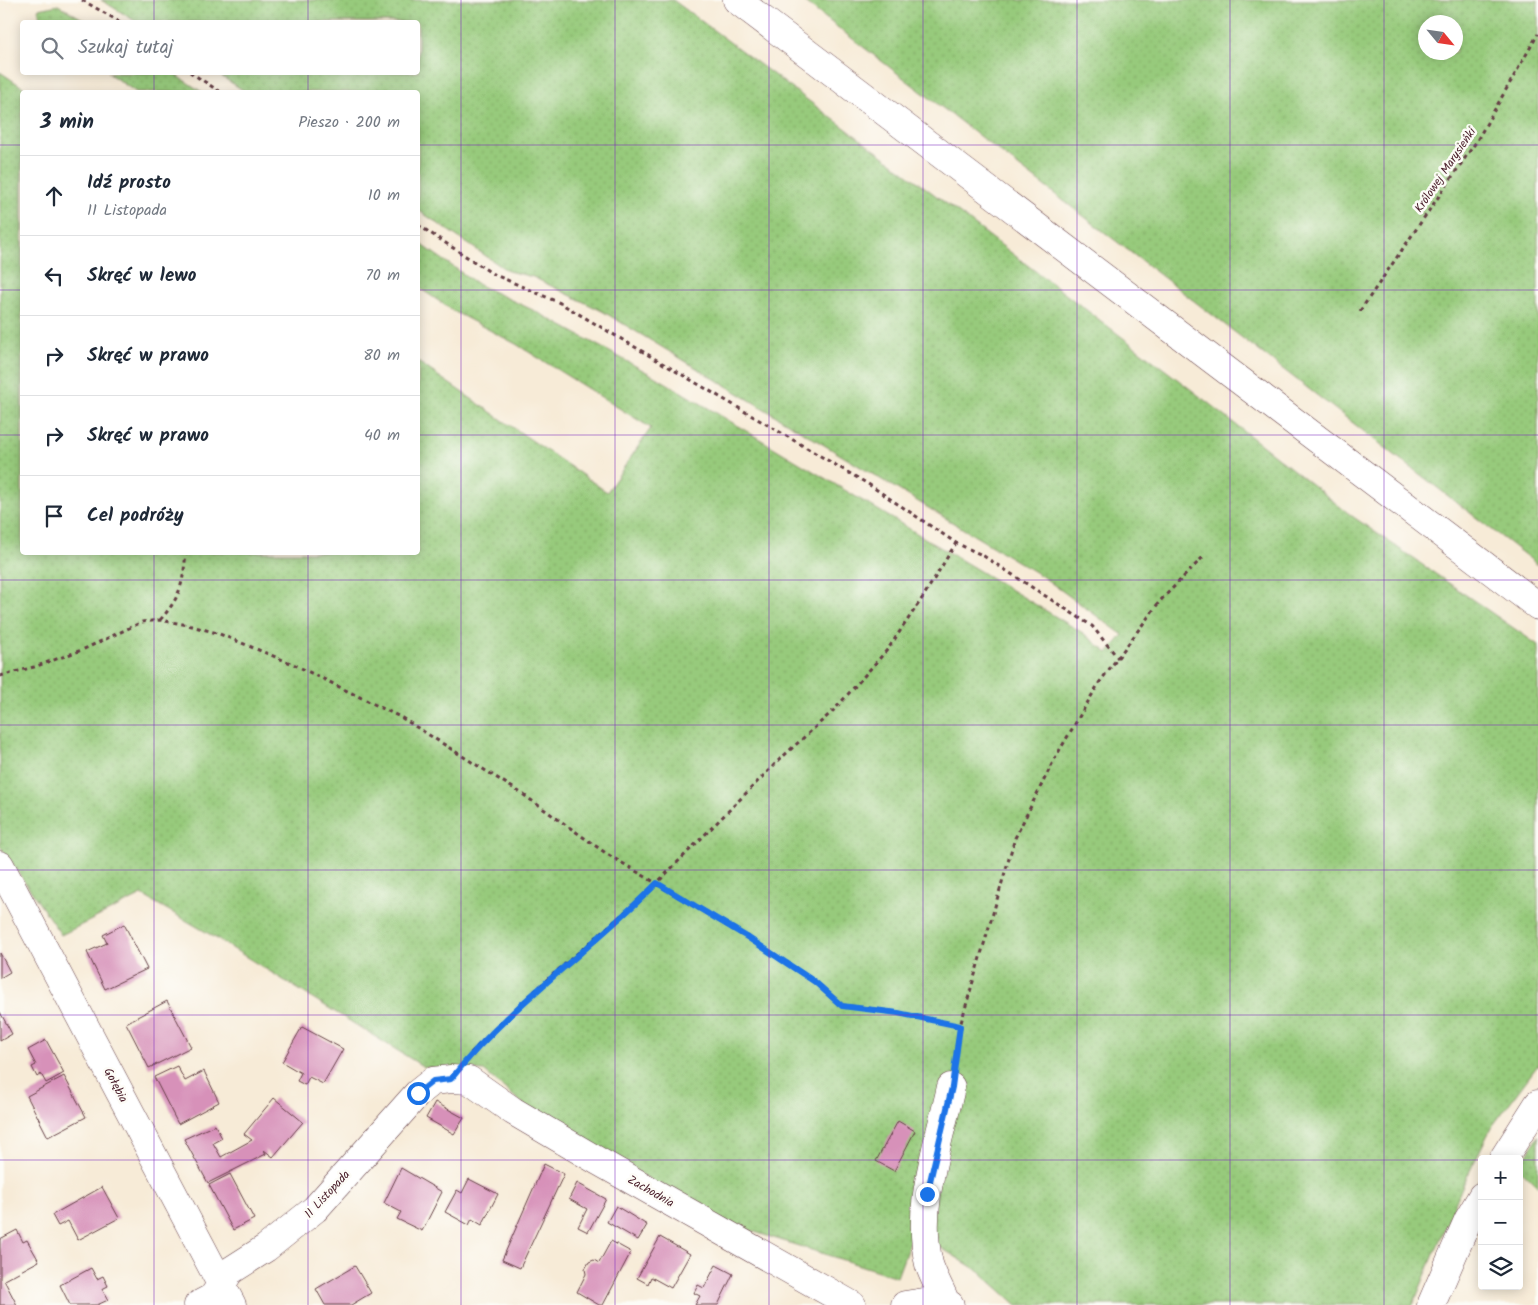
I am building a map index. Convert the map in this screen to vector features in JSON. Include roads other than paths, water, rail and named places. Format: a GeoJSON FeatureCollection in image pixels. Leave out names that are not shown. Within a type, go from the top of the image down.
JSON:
{"type":"FeatureCollection","features":[{"type":"Feature","properties":{"kind":"street"},"geometry":{"type":"LineString","coordinates":[[737,0],[1538,606]]}},
{"type":"Feature","properties":{"kind":"street","name":"Gołębia"},"geometry":{"type":"LineString","coordinates":[[0,865],[226,1295]]}},
{"type":"Feature","properties":{"kind":"street","name":"11 Listopada"},"geometry":{"type":"LineString","coordinates":[[198,1305],[213,1297],[226,1295],[230,1271],[266,1248],[315,1209],[418,1093],[433,1081],[451,1079]]}},
{"type":"Feature","properties":{"kind":"street","name":"Zachodnia"},"geometry":{"type":"LineString","coordinates":[[451,1079],[470,1080],[513,1111],[852,1305]]}},
{"type":"Feature","properties":{"kind":"street"},"geometry":{"type":"LineString","coordinates":[[905,1305],[924,1302],[948,1304],[930,1265],[926,1232],[927,1194],[952,1087]]}},
{"type":"Feature","properties":{"kind":"street"},"geometry":{"type":"LineString","coordinates":[[1506,1155],[1538,1104]]}},
{"type":"Feature","properties":{"kind":"street"},"geometry":{"type":"LineString","coordinates":[[1431,1305],[1464,1229],[1480,1200]]}}]}
